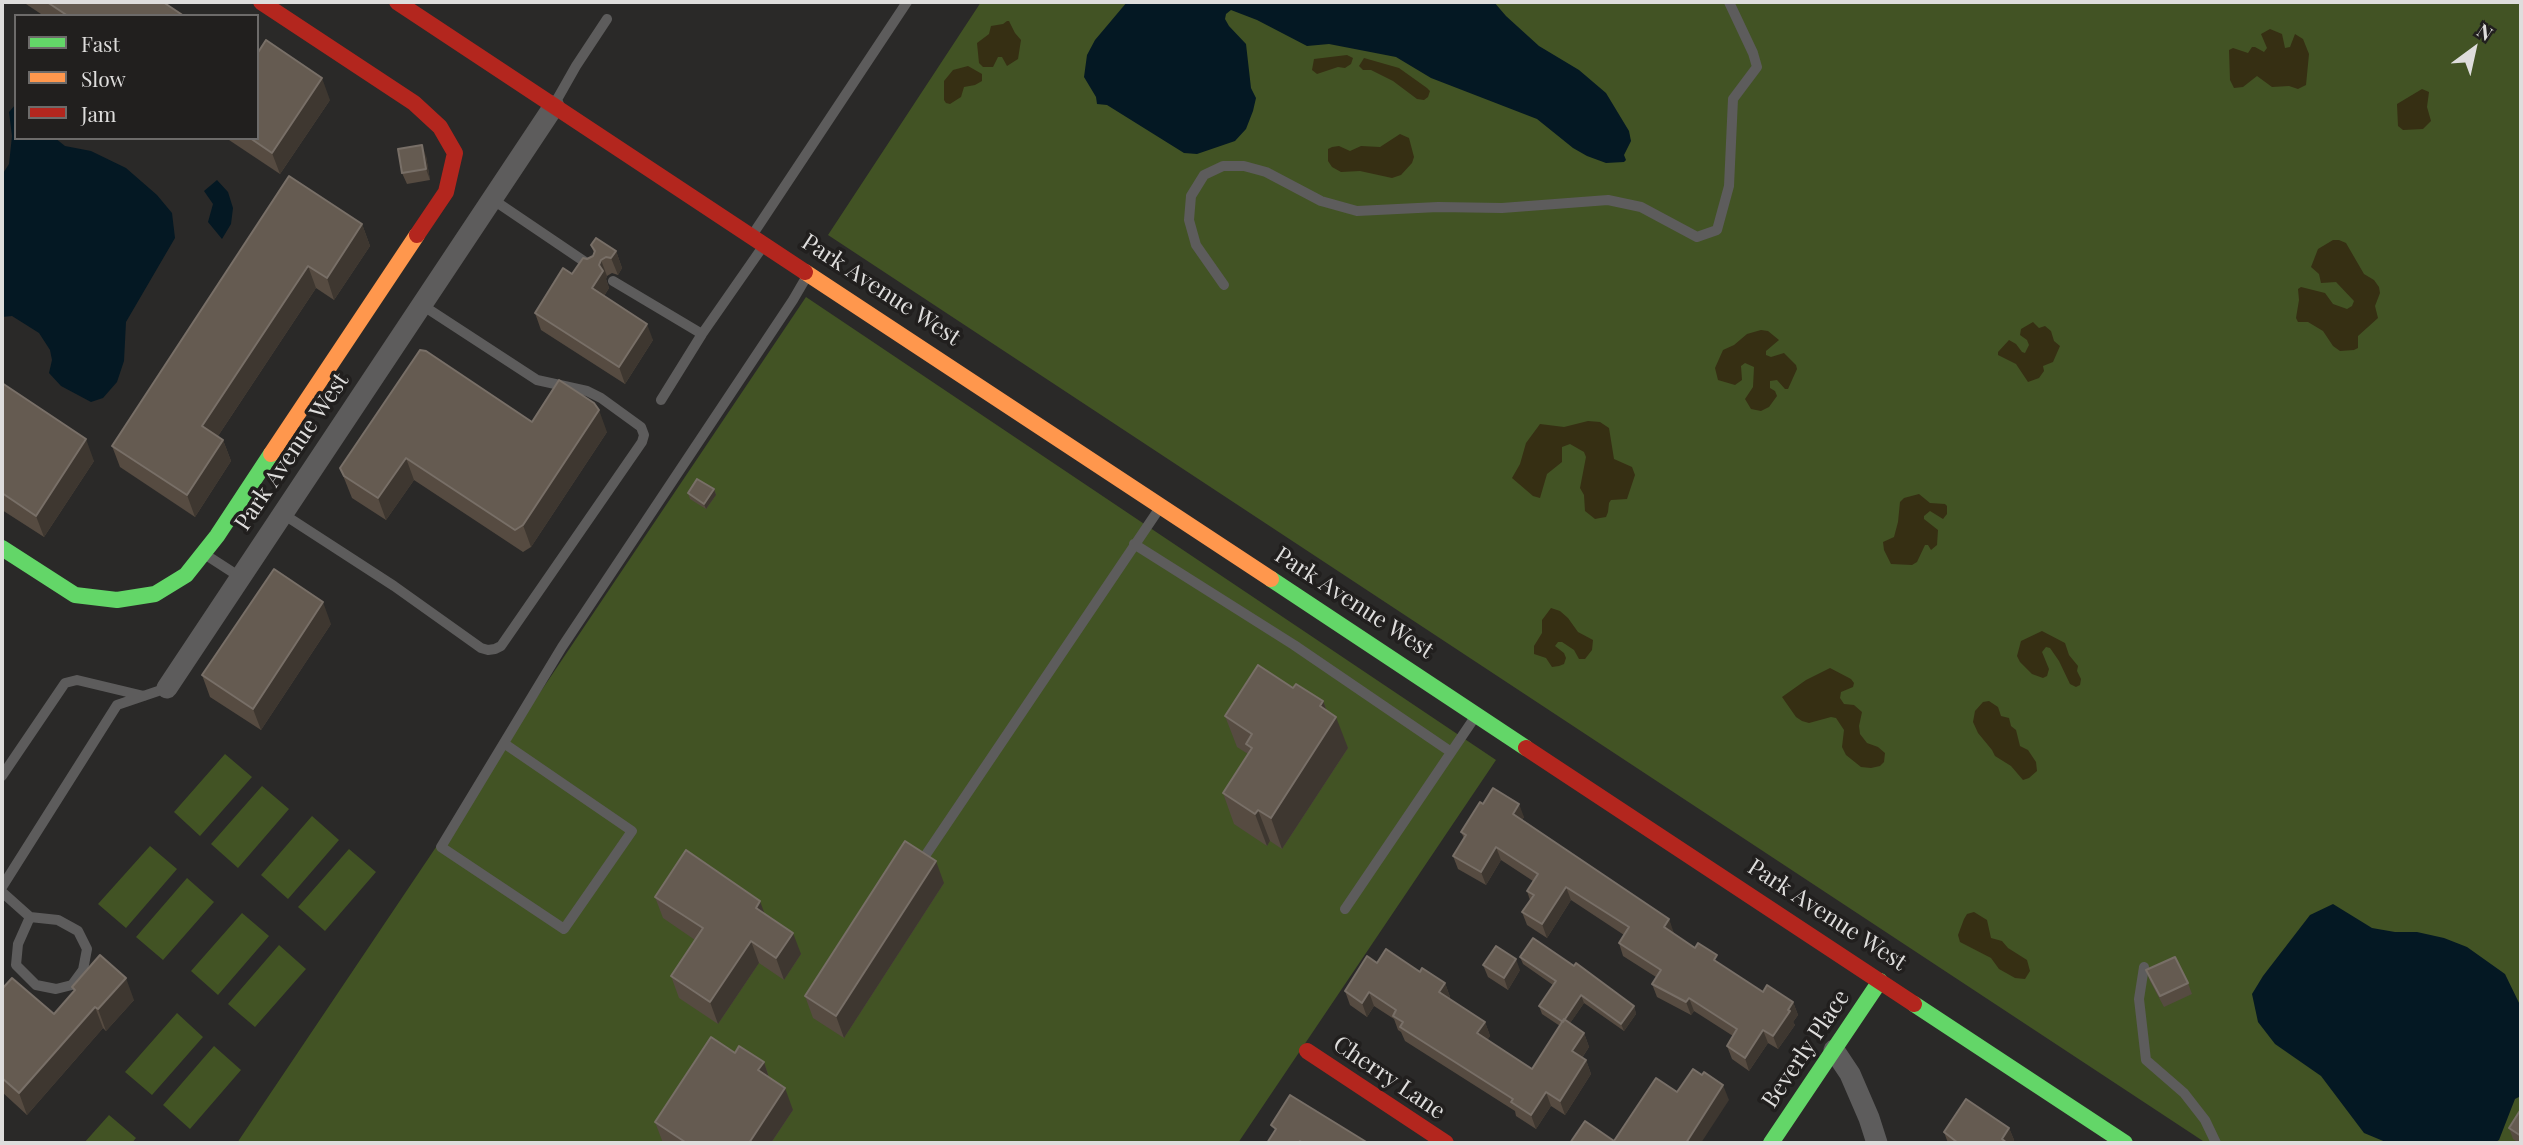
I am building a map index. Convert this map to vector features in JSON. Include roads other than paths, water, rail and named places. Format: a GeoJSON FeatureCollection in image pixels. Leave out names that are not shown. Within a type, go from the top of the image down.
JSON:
{"type":"FeatureCollection","features":[{"type":"Feature","properties":{"kind":"street"},"geometry":{"type":"LineString","coordinates":[[2,548],[75,595],[117,600],[155,594],[186,575],[225,525],[446,192],[454,153],[440,127],[414,103],[261,2]]}},
{"type":"Feature","properties":{"kind":"street","name":"Park Avenue West"},"geometry":{"type":"LineString","coordinates":[[397,2],[2125,1143]]}},
{"type":"Feature","properties":{"kind":"street","name":"Park Avenue West"},"geometry":{"type":"LineString","coordinates":[[167,688],[554,106]]}},
{"type":"Feature","properties":{"kind":"street","name":"Beverly Place"},"geometry":{"type":"LineString","coordinates":[[1771,1143],[1880,981]]}},
{"type":"Feature","properties":{"kind":"street"},"geometry":{"type":"LineString","coordinates":[[1834,1050],[1850,1074],[1877,1143]]}},
{"type":"Feature","properties":{"kind":"street","name":"Cherry Lane"},"geometry":{"type":"LineString","coordinates":[[1307,1051],[1446,1143]]}},
{"type":"Feature","properties":{"kind":"lane"},"geometry":{"type":"LineString","coordinates":[[661,400],[907,2]]}},
{"type":"Feature","properties":{"kind":"lane"},"geometry":{"type":"LineString","coordinates":[[1224,285],[1196,244],[1189,220],[1191,196],[1204,175],[1223,166],[1244,166],[1266,172],[1321,201],[1357,211],[1438,207],[1502,208],[1608,200],[1641,206],[1697,237],[1717,230],[1729,186],[1733,99],[1757,67],[1729,2]]}},
{"type":"Feature","properties":{"kind":"lane"},"geometry":{"type":"LineString","coordinates":[[554,106],[607,19]]}},
{"type":"Feature","properties":{"kind":"lane"},"geometry":{"type":"LineString","coordinates":[[492,199],[593,268]]}},
{"type":"Feature","properties":{"kind":"lane"},"geometry":{"type":"LineString","coordinates":[[505,744],[632,831],[564,929],[441,848],[562,647],[795,298],[808,274]]}},
{"type":"Feature","properties":{"kind":"lane"},"geometry":{"type":"LineString","coordinates":[[614,281],[702,334]]}},
{"type":"Feature","properties":{"kind":"lane"},"geometry":{"type":"LineString","coordinates":[[283,514],[394,586],[481,648],[495,649],[501,646],[642,442],[644,435],[641,427],[601,398],[587,391],[537,380],[422,305]]}},
{"type":"Feature","properties":{"kind":"lane"},"geometry":{"type":"LineString","coordinates":[[925,856],[1161,506]]}},
{"type":"Feature","properties":{"kind":"lane"},"geometry":{"type":"LineString","coordinates":[[1134,544],[1294,645],[1451,752]]}},
{"type":"Feature","properties":{"kind":"lane"},"geometry":{"type":"LineString","coordinates":[[204,553],[240,578]]}},
{"type":"Feature","properties":{"kind":"lane"},"geometry":{"type":"LineString","coordinates":[[2,776],[65,683],[77,680],[144,696]]}},
{"type":"Feature","properties":{"kind":"lane"},"geometry":{"type":"LineString","coordinates":[[2,887],[117,705],[167,688]]}},
{"type":"Feature","properties":{"kind":"lane"},"geometry":{"type":"LineString","coordinates":[[1345,909],[1477,715]]}},
{"type":"Feature","properties":{"kind":"lane"},"geometry":{"type":"LineString","coordinates":[[2,892],[30,917],[58,920],[78,931],[87,949],[83,970],[72,985],[56,989],[36,985],[16,965],[18,944],[30,917]]}},
{"type":"Feature","properties":{"kind":"lane"},"geometry":{"type":"LineString","coordinates":[[2144,967],[2139,999],[2146,1060],[2185,1093],[2205,1119],[2216,1143]]}},
{"type":"Feature","properties":{"kind":"water"},"geometry":{"type":"Polygon","coordinates":[[[1127,2],[1494,2],[1539,46],[1579,70],[1606,93],[1629,131],[1631,141],[1624,155],[1626,160],[1606,163],[1587,156],[1537,119],[1431,78],[1396,57],[1329,44],[1307,46],[1231,10],[1225,19],[1246,44],[1251,88],[1256,98],[1253,111],[1246,129],[1235,141],[1197,154],[1184,153],[1107,105],[1097,104],[1096,97],[1084,77],[1087,55],[1095,40],[1127,2]]]}},
{"type":"Feature","properties":{"kind":"water"},"geometry":{"type":"Polygon","coordinates":[[[14,106],[14,140],[58,140],[65,146],[91,151],[126,168],[157,195],[172,213],[175,238],[126,322],[124,361],[117,382],[103,398],[91,402],[61,386],[49,373],[52,360],[50,350],[39,333],[12,316],[2,317],[2,175],[9,164],[12,136],[9,112],[14,106]]]}},
{"type":"Feature","properties":{"kind":"water"},"geometry":{"type":"Polygon","coordinates":[[[217,180],[228,192],[233,208],[231,224],[222,239],[208,222],[213,204],[204,191],[217,180]]]}},
{"type":"Feature","properties":{"kind":"water"},"geometry":{"type":"Polygon","coordinates":[[[2333,904],[2372,928],[2417,932],[2467,947],[2505,974],[2521,1007],[2521,1096],[2515,1099],[2499,1140],[2494,1143],[2388,1143],[2364,1133],[2321,1076],[2275,1044],[2258,1022],[2252,994],[2263,976],[2310,915],[2333,904]]]}}]}
